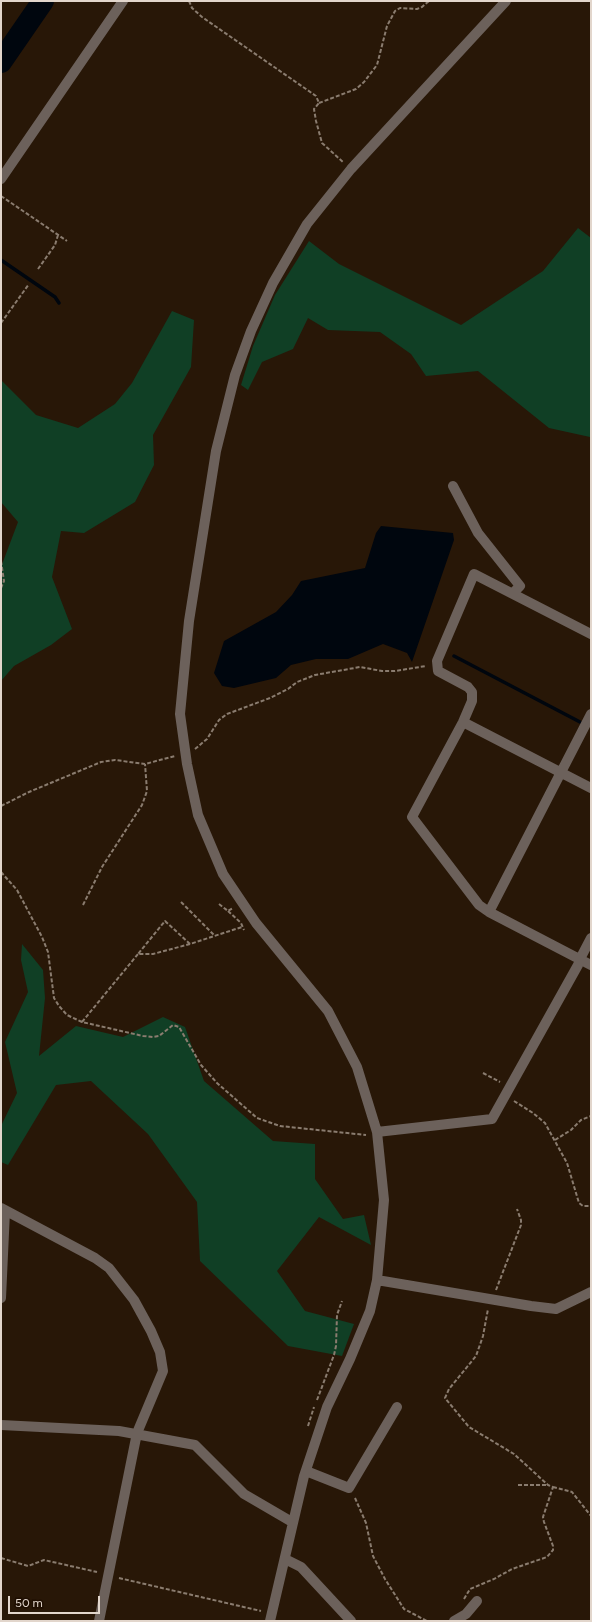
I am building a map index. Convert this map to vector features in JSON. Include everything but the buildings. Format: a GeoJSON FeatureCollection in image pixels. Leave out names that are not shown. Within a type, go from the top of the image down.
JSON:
{"type":"FeatureCollection","features":[{"type":"Feature","properties":{"kind":"street"},"geometry":{"type":"LineString","coordinates":[[1,179],[123,1]]}},
{"type":"Feature","properties":{"kind":"street"},"geometry":{"type":"LineString","coordinates":[[271,1617],[292,1522],[316,1440],[327,1407],[370,1312],[378,1280],[384,1200],[377,1133],[358,1067],[328,1010],[256,923],[224,874],[198,815],[185,753],[180,714],[189,621],[216,451],[235,375],[251,331],[273,284],[307,224],[351,169],[506,1]]}},
{"type":"Feature","properties":{"kind":"street"},"geometry":{"type":"LineString","coordinates":[[453,486],[478,533],[520,586],[513,593]]}},
{"type":"Feature","properties":{"kind":"street"},"geometry":{"type":"LineString","coordinates":[[591,634],[474,574],[437,661],[438,670],[468,687],[472,692],[472,700],[463,722],[412,817],[479,905],[489,912],[591,965]]}},
{"type":"Feature","properties":{"kind":"street"},"geometry":{"type":"LineString","coordinates":[[489,912],[591,714]]}},
{"type":"Feature","properties":{"kind":"street"},"geometry":{"type":"LineString","coordinates":[[463,722],[591,788]]}},
{"type":"Feature","properties":{"kind":"street"},"geometry":{"type":"LineString","coordinates":[[377,1133],[492,1119],[578,965],[591,938]]}},
{"type":"Feature","properties":{"kind":"street"},"geometry":{"type":"LineString","coordinates":[[1,1298],[3,1209],[95,1258],[109,1268],[134,1300],[157,1345],[163,1371],[137,1433],[99,1621]]}},
{"type":"Feature","properties":{"kind":"street"},"geometry":{"type":"LineString","coordinates":[[378,1280],[556,1309],[591,1291]]}},
{"type":"Feature","properties":{"kind":"street"},"geometry":{"type":"LineString","coordinates":[[306,1471],[349,1488],[397,1407]]}},
{"type":"Feature","properties":{"kind":"street"},"geometry":{"type":"LineString","coordinates":[[1,1426],[119,1431],[137,1433],[195,1445],[244,1494],[292,1522]]}},
{"type":"Feature","properties":{"kind":"street"},"geometry":{"type":"LineString","coordinates":[[285,1559],[301,1567],[351,1621]]}},
{"type":"Feature","properties":{"kind":"street"},"geometry":{"type":"LineString","coordinates":[[454,1621],[467,1612],[477,1601]]}},
{"type":"Feature","properties":{"kind":"street"},"geometry":{"type":"LineString","coordinates":[[467,1612],[474,1621]]}},
{"type":"Feature","properties":{"kind":"path"},"geometry":{"type":"LineString","coordinates":[[189,1],[192,8],[202,16],[316,96],[319,103]]}},
{"type":"Feature","properties":{"kind":"path"},"geometry":{"type":"LineString","coordinates":[[351,169],[322,143],[314,109],[319,103],[356,89],[364,82],[377,65],[387,26],[396,11],[400,8],[417,9],[429,1]]}},
{"type":"Feature","properties":{"kind":"path"},"geometry":{"type":"LineString","coordinates":[[1,196],[66,241]]}},
{"type":"Feature","properties":{"kind":"path"},"geometry":{"type":"LineString","coordinates":[[38,269],[54,245],[58,235]]}},
{"type":"Feature","properties":{"kind":"path"},"geometry":{"type":"LineString","coordinates":[[1,323],[29,284]]}},
{"type":"Feature","properties":{"kind":"path"},"geometry":{"type":"LineString","coordinates":[[1,561],[4,580],[1,588]]}},
{"type":"Feature","properties":{"kind":"path"},"geometry":{"type":"LineString","coordinates":[[1,806],[29,792],[102,762],[115,760],[145,764],[185,753],[199,747],[207,739],[219,720],[227,714],[270,698],[288,689],[297,682],[315,675],[360,667],[382,671],[395,671],[437,664]]}},
{"type":"Feature","properties":{"kind":"path"},"geometry":{"type":"LineString","coordinates":[[83,905],[102,867],[142,806],[147,791],[145,764]]}},
{"type":"Feature","properties":{"kind":"path"},"geometry":{"type":"LineString","coordinates":[[1,872],[17,890],[42,937],[48,952],[54,998],[67,1015],[82,1022],[154,1037],[159,1036],[173,1025],[179,1027],[201,1065],[217,1083],[257,1118],[280,1126],[377,1133]]}},
{"type":"Feature","properties":{"kind":"path"},"geometry":{"type":"LineString","coordinates":[[181,902],[215,936]]}},
{"type":"Feature","properties":{"kind":"path"},"geometry":{"type":"LineString","coordinates":[[138,954],[154,954],[243,929],[237,919],[228,911]]}},
{"type":"Feature","properties":{"kind":"path"},"geometry":{"type":"LineString","coordinates":[[82,1022],[165,922],[190,944]]}},
{"type":"Feature","properties":{"kind":"path"},"geometry":{"type":"LineString","coordinates":[[483,1073],[540,1118],[555,1140],[572,1173],[579,1203],[591,1206]]}},
{"type":"Feature","properties":{"kind":"path"},"geometry":{"type":"LineString","coordinates":[[555,1140],[571,1130],[581,1120],[591,1116]]}},
{"type":"Feature","properties":{"kind":"path"},"geometry":{"type":"LineString","coordinates":[[517,1209],[521,1220],[521,1225],[492,1299],[483,1336],[476,1356],[449,1389],[445,1398],[469,1427],[514,1454],[548,1485]]}},
{"type":"Feature","properties":{"kind":"path"},"geometry":{"type":"LineString","coordinates":[[316,1440],[310,1437],[308,1422],[334,1355],[336,1346],[337,1315],[342,1301]]}},
{"type":"Feature","properties":{"kind":"path"},"geometry":{"type":"LineString","coordinates":[[518,1485],[548,1485],[572,1492],[591,1516]]}},
{"type":"Feature","properties":{"kind":"path"},"geometry":{"type":"LineString","coordinates":[[467,1612],[464,1600],[465,1595],[470,1589],[494,1579],[512,1569],[551,1554],[553,1546],[544,1522],[544,1517],[552,1486]]}},
{"type":"Feature","properties":{"kind":"path"},"geometry":{"type":"LineString","coordinates":[[349,1488],[366,1523],[373,1556],[385,1579],[404,1609],[427,1621]]}},
{"type":"Feature","properties":{"kind":"path"},"geometry":{"type":"LineString","coordinates":[[1,1558],[28,1566],[44,1560],[271,1617]]}},
{"type":"Feature","properties":{"kind":"green space"},"geometry":{"type":"Polygon","coordinates":[[[578,228],[591,238],[590,437],[549,428],[478,371],[426,376],[411,354],[380,332],[328,330],[308,318],[293,349],[262,362],[248,390],[241,385],[253,346],[275,295],[309,241],[339,264],[461,325],[543,271],[578,228]]]}},
{"type":"Feature","properties":{"kind":"green space"},"geometry":{"type":"Polygon","coordinates":[[[172,311],[194,320],[191,367],[153,435],[154,465],[135,502],[84,533],[61,531],[52,577],[72,629],[51,645],[14,666],[1,681],[1,567],[18,522],[1,502],[1,380],[36,415],[78,428],[115,404],[132,383],[172,311]]]}},
{"type":"Feature","properties":{"kind":"green space"},"geometry":{"type":"Polygon","coordinates":[[[22,944],[43,970],[45,998],[39,1056],[76,1026],[123,1037],[163,1017],[185,1027],[204,1081],[273,1141],[315,1144],[315,1179],[343,1219],[364,1215],[371,1245],[319,1217],[277,1271],[305,1311],[354,1324],[342,1356],[288,1346],[200,1261],[197,1202],[148,1134],[91,1081],[56,1085],[8,1165],[1,1162],[1,1126],[17,1093],[5,1042],[28,992],[21,960],[22,944]]]}},
{"type":"Feature","properties":{"kind":"shaded area"},"geometry":{"type":"Polygon","coordinates":[[[381,526],[453,533],[454,540],[412,662],[407,653],[383,644],[348,659],[316,659],[291,665],[276,678],[234,688],[222,686],[214,673],[224,641],[276,612],[292,595],[301,581],[365,568],[376,533],[381,526]]]}},
{"type":"Feature","properties":{"kind":"waterway"},"geometry":{"type":"LineString","coordinates":[[1,62],[43,1]]}},
{"type":"Feature","properties":{"kind":"waterway"},"geometry":{"type":"LineString","coordinates":[[1,260],[55,297],[59,303]]}},
{"type":"Feature","properties":{"kind":"waterway"},"geometry":{"type":"LineString","coordinates":[[454,656],[580,722]]}}]}
